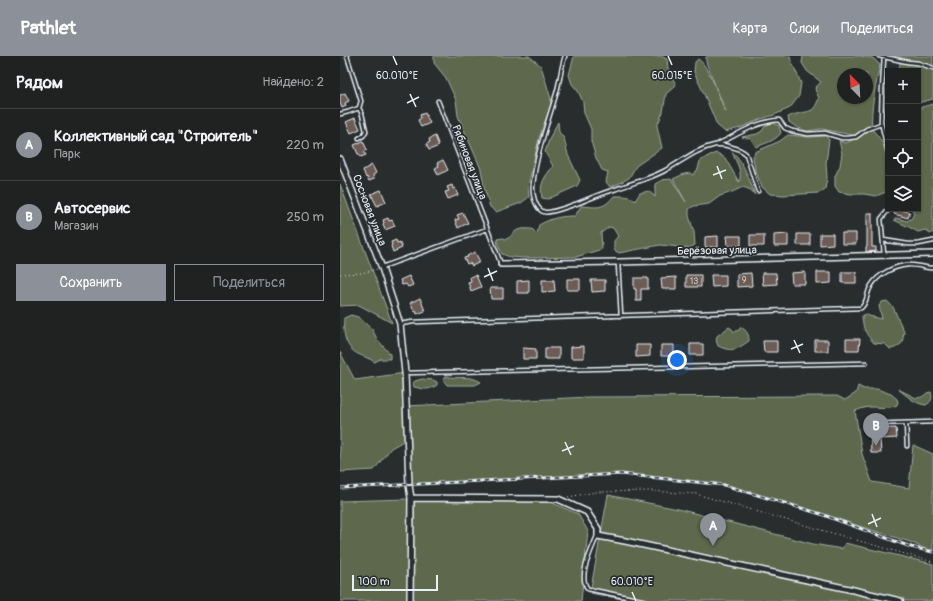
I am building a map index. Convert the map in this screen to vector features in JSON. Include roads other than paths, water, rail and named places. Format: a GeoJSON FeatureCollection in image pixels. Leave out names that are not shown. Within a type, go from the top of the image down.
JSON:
{"type":"FeatureCollection","features":[{"type":"Feature","properties":{"kind":"street","name":"Сосновая улица"},"geometry":{"type":"LineString","coordinates":[[340,159],[382,268],[400,324],[405,374],[405,406],[411,498],[410,601]]}},
{"type":"Feature","properties":{"kind":"street","name":"Берёзовая улица"},"geometry":{"type":"LineString","coordinates":[[501,264],[933,254]]}},
{"type":"Feature","properties":{"kind":"street"},"geometry":{"type":"LineString","coordinates":[[411,498],[558,499],[587,512],[598,529],[598,536],[900,601]]}},
{"type":"Feature","properties":{"kind":"lane"},"geometry":{"type":"LineString","coordinates":[[347,56],[361,101],[359,108],[366,132],[359,138]]}},
{"type":"Feature","properties":{"kind":"lane"},"geometry":{"type":"LineString","coordinates":[[565,56],[558,90],[542,139],[533,186],[533,195],[536,202],[542,211],[546,213],[664,171],[687,156],[705,148],[717,145],[739,133],[771,121],[779,120],[786,128],[792,131],[808,134],[825,133],[842,138],[856,136],[867,129],[881,124]]}},
{"type":"Feature","properties":{"kind":"lane"},"geometry":{"type":"LineString","coordinates":[[879,56],[918,63],[933,68]]}},
{"type":"Feature","properties":{"kind":"lane"},"geometry":{"type":"LineString","coordinates":[[884,57],[881,124],[885,140]]}},
{"type":"Feature","properties":{"kind":"lane","name":"Рябиновая улица"},"geometry":{"type":"LineString","coordinates":[[438,101],[501,264]]}},
{"type":"Feature","properties":{"kind":"lane"},"geometry":{"type":"LineString","coordinates":[[340,114],[359,108]]}},
{"type":"Feature","properties":{"kind":"lane"},"geometry":{"type":"LineString","coordinates":[[717,145],[742,150],[746,154],[758,190]]}},
{"type":"Feature","properties":{"kind":"lane"},"geometry":{"type":"LineString","coordinates":[[884,256],[881,219],[887,212]]}},
{"type":"Feature","properties":{"kind":"lane"},"geometry":{"type":"LineString","coordinates":[[382,268],[487,229]]}},
{"type":"Feature","properties":{"kind":"lane"},"geometry":{"type":"LineString","coordinates":[[883,240],[908,244],[918,244],[933,240]]}},
{"type":"Feature","properties":{"kind":"lane"},"geometry":{"type":"LineString","coordinates":[[618,262],[621,316]]}},
{"type":"Feature","properties":{"kind":"lane"},"geometry":{"type":"LineString","coordinates":[[400,324],[421,322],[860,308],[865,305],[868,292],[872,284],[881,274],[889,270],[908,265],[933,268]]}},
{"type":"Feature","properties":{"kind":"lane"},"geometry":{"type":"LineString","coordinates":[[405,374],[866,363]]}},
{"type":"Feature","properties":{"kind":"lane"},"geometry":{"type":"LineString","coordinates":[[871,424],[933,422]]}},
{"type":"Feature","properties":{"kind":"lane"},"geometry":{"type":"LineString","coordinates":[[906,423],[907,446]]}},
{"type":"Feature","properties":{"kind":"lane"},"geometry":{"type":"LineString","coordinates":[[598,536],[589,554],[584,577],[585,586],[588,589],[646,601]]}},
{"type":"Feature","properties":{"kind":"railway"},"geometry":{"type":"LineString","coordinates":[[340,488],[621,474],[724,485],[821,514],[911,547],[933,552]]}},
{"type":"Feature","properties":{"kind":"place","name":"Автосервис"},"geometry":{"type":"Point","coordinates":[876,446]}},
{"type":"Feature","properties":{"kind":"place","name":"Коллективный сад \"Строитель\""},"geometry":{"type":"Point","coordinates":[713,546]}}]}
